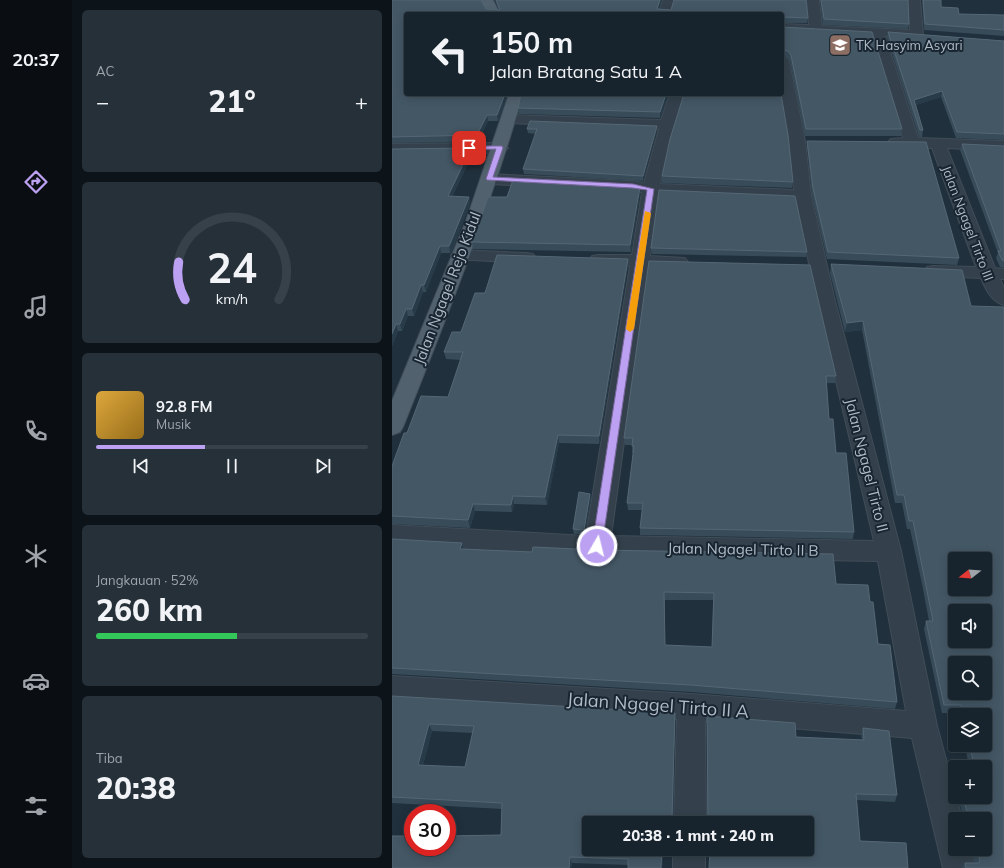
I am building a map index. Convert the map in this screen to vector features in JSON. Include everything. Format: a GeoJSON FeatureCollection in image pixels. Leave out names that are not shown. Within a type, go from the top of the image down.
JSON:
{"type":"FeatureCollection","features":[{"type":"Feature","properties":{"kind":"main road"},"geometry":{"type":"LineString","coordinates":[[487,0],[493,12]]}},
{"type":"Feature","properties":{"kind":"main road","name":"Jalan Ngagel Rejo Kidul"},"geometry":{"type":"LineString","coordinates":[[392,427],[489,179],[515,96]]}},
{"type":"Feature","properties":{"kind":"street"},"geometry":{"type":"LineString","coordinates":[[665,12],[669,0]]}},
{"type":"Feature","properties":{"kind":"street"},"geometry":{"type":"LineString","coordinates":[[813,0],[816,30]]}},
{"type":"Feature","properties":{"kind":"street"},"geometry":{"type":"LineString","coordinates":[[914,0],[917,34]]}},
{"type":"Feature","properties":{"kind":"street"},"geometry":{"type":"LineString","coordinates":[[784,28],[933,36]]}},
{"type":"Feature","properties":{"kind":"street"},"geometry":{"type":"LineString","coordinates":[[877,32],[912,142]]}},
{"type":"Feature","properties":{"kind":"street","name":"Jalan Ngagel Tirto II"},"geometry":{"type":"LineString","coordinates":[[784,72],[797,141],[803,195],[818,266],[890,551],[923,726],[959,868]]}},
{"type":"Feature","properties":{"kind":"street"},"geometry":{"type":"LineString","coordinates":[[597,546],[651,189],[661,145],[676,96]]}},
{"type":"Feature","properties":{"kind":"street"},"geometry":{"type":"LineString","coordinates":[[508,119],[667,125]]}},
{"type":"Feature","properties":{"kind":"street"},"geometry":{"type":"LineString","coordinates":[[797,141],[812,141]]}},
{"type":"Feature","properties":{"kind":"street"},"geometry":{"type":"LineString","coordinates":[[882,142],[1004,146]]}},
{"type":"Feature","properties":{"kind":"street","name":"Jalan Ngagel Tirto III"},"geometry":{"type":"LineString","coordinates":[[938,144],[996,274],[994,289],[1004,299]]}},
{"type":"Feature","properties":{"kind":"street"},"geometry":{"type":"LineString","coordinates":[[392,149],[500,148]]}},
{"type":"Feature","properties":{"kind":"street"},"geometry":{"type":"LineString","coordinates":[[489,179],[633,186],[651,189],[803,195]]}},
{"type":"Feature","properties":{"kind":"street"},"geometry":{"type":"LineString","coordinates":[[460,255],[547,258]]}},
{"type":"Feature","properties":{"kind":"street"},"geometry":{"type":"LineString","coordinates":[[578,259],[694,263]]}},
{"type":"Feature","properties":{"kind":"street"},"geometry":{"type":"LineString","coordinates":[[918,270],[996,274]]}},
{"type":"Feature","properties":{"kind":"street","name":"Jalan Ngagel Tirto II B"},"geometry":{"type":"LineString","coordinates":[[392,535],[597,546],[890,551]]}},
{"type":"Feature","properties":{"kind":"street","name":"Jalan Ngagel Tirto II A"},"geometry":{"type":"LineString","coordinates":[[392,689],[691,707],[923,726]]}},
{"type":"Feature","properties":{"kind":"street"},"geometry":{"type":"LineString","coordinates":[[690,816],[691,707]]}},
{"type":"Feature","properties":{"kind":"street"},"geometry":{"type":"LineString","coordinates":[[689,856],[689,868]]}},
{"type":"Feature","properties":{"kind":"building"},"geometry":{"type":"Polygon","coordinates":[[[392,0],[481,0],[486,9],[500,10],[496,0],[660,0],[657,9],[671,10],[674,0],[806,0],[808,18],[784,17],[784,12],[404,12],[404,96],[504,96],[497,115],[487,115],[477,135],[392,137],[392,0]]]}},
{"type":"Feature","properties":{"kind":"building"},"geometry":{"type":"Polygon","coordinates":[[[821,0],[908,0],[909,24],[824,19],[821,0]]]}},
{"type":"Feature","properties":{"kind":"building"},"geometry":{"type":"Polygon","coordinates":[[[923,0],[941,0],[941,7],[958,8],[959,14],[1004,15],[1004,30],[925,24],[923,0]]]}},
{"type":"Feature","properties":{"kind":"building"},"geometry":{"type":"Polygon","coordinates":[[[784,27],[872,32],[902,129],[806,129],[791,55],[788,51],[784,50],[784,27]]]}},
{"type":"Feature","properties":{"kind":"building"},"geometry":{"type":"Polygon","coordinates":[[[888,32],[1004,41],[1004,134],[957,132],[942,91],[914,100],[923,130],[920,130],[888,32]]]}},
{"type":"Feature","properties":{"kind":"building"},"geometry":{"type":"Polygon","coordinates":[[[521,96],[665,96],[660,112],[518,108],[521,96]]]}},
{"type":"Feature","properties":{"kind":"building"},"geometry":{"type":"Polygon","coordinates":[[[683,96],[781,96],[788,135],[793,182],[662,176],[670,139],[683,96]]]}},
{"type":"Feature","properties":{"kind":"building"},"geometry":{"type":"Polygon","coordinates":[[[530,121],[657,126],[643,176],[523,169],[537,129],[527,129],[530,121]]]}},
{"type":"Feature","properties":{"kind":"building"},"geometry":{"type":"Polygon","coordinates":[[[807,141],[926,142],[959,258],[828,252],[813,188],[807,141]]]}},
{"type":"Feature","properties":{"kind":"building"},"geometry":{"type":"Polygon","coordinates":[[[962,144],[1004,146],[1004,261],[1002,260],[998,251],[1001,251],[962,144]]]}},
{"type":"Feature","properties":{"kind":"building"},"geometry":{"type":"Polygon","coordinates":[[[471,148],[448,196],[469,197],[450,244],[449,246],[440,246],[424,285],[421,285],[412,309],[406,309],[400,324],[396,324],[392,334],[392,149],[471,148]]]}},
{"type":"Feature","properties":{"kind":"building"},"geometry":{"type":"Polygon","coordinates":[[[513,180],[640,187],[630,245],[472,242],[488,197],[507,197],[513,180]]]}},
{"type":"Feature","properties":{"kind":"building"},"geometry":{"type":"Polygon","coordinates":[[[659,190],[795,196],[807,252],[651,248],[659,190]]]}},
{"type":"Feature","properties":{"kind":"building"},"geometry":{"type":"Polygon","coordinates":[[[497,255],[628,259],[599,436],[558,435],[545,497],[513,496],[511,505],[473,504],[468,520],[392,516],[392,466],[404,433],[407,433],[421,396],[448,397],[463,352],[444,352],[452,332],[461,332],[475,293],[485,293],[497,255]]]}},
{"type":"Feature","properties":{"kind":"building"},"geometry":{"type":"Polygon","coordinates":[[[649,261],[810,265],[836,376],[826,376],[829,419],[833,419],[836,453],[846,453],[854,532],[640,528],[643,503],[627,503],[634,446],[632,446],[633,438],[624,438],[649,261]]]}},
{"type":"Feature","properties":{"kind":"building"},"geometry":{"type":"Polygon","coordinates":[[[831,264],[962,270],[971,306],[1004,307],[1004,868],[966,868],[965,863],[979,863],[979,856],[992,856],[992,812],[967,812],[965,804],[992,804],[992,760],[973,760],[971,752],[992,752],[992,708],[962,708],[961,705],[944,705],[926,621],[933,621],[913,521],[909,521],[904,495],[897,495],[863,321],[847,323],[831,264]]]}},
{"type":"Feature","properties":{"kind":"building"},"geometry":{"type":"Polygon","coordinates":[[[579,492],[590,494],[584,530],[573,529],[579,492]]]}},
{"type":"Feature","properties":{"kind":"building"},"geometry":{"type":"Polygon","coordinates":[[[392,539],[462,543],[460,549],[532,552],[533,547],[596,550],[833,554],[836,584],[868,585],[870,602],[873,602],[878,644],[890,645],[897,702],[691,685],[392,668],[392,539]],[[664,592],[665,645],[712,647],[714,593],[664,592]]]}},
{"type":"Feature","properties":{"kind":"building"},"geometry":{"type":"Polygon","coordinates":[[[392,696],[675,713],[672,816],[582,816],[582,856],[662,856],[661,868],[628,868],[628,859],[570,857],[569,868],[392,868],[392,836],[404,836],[404,856],[456,856],[456,836],[501,835],[502,803],[392,797],[392,696]],[[429,724],[418,765],[465,767],[474,726],[429,724]]]}},
{"type":"Feature","properties":{"kind":"building"},"geometry":{"type":"Polygon","coordinates":[[[707,716],[795,723],[796,737],[864,740],[863,728],[889,731],[897,795],[856,794],[860,841],[906,843],[908,868],[709,868],[710,856],[814,856],[814,816],[708,816],[707,716]]]}},
{"type":"Feature","properties":{"kind":"slow traffic"},"geometry":{"type":"LineString","coordinates":[[630,329],[648,213]]}},
{"type":"Feature","properties":{"kind":"place","name":"TK Hasyim Asyari"},"geometry":{"type":"Point","coordinates":[840,45]}},
{"type":"Feature","properties":{"kind":"route"},"geometry":{"type":"LineString","coordinates":[[469,148],[500,148],[489,179],[574,182],[633,186],[651,189],[597,546]]}}]}
